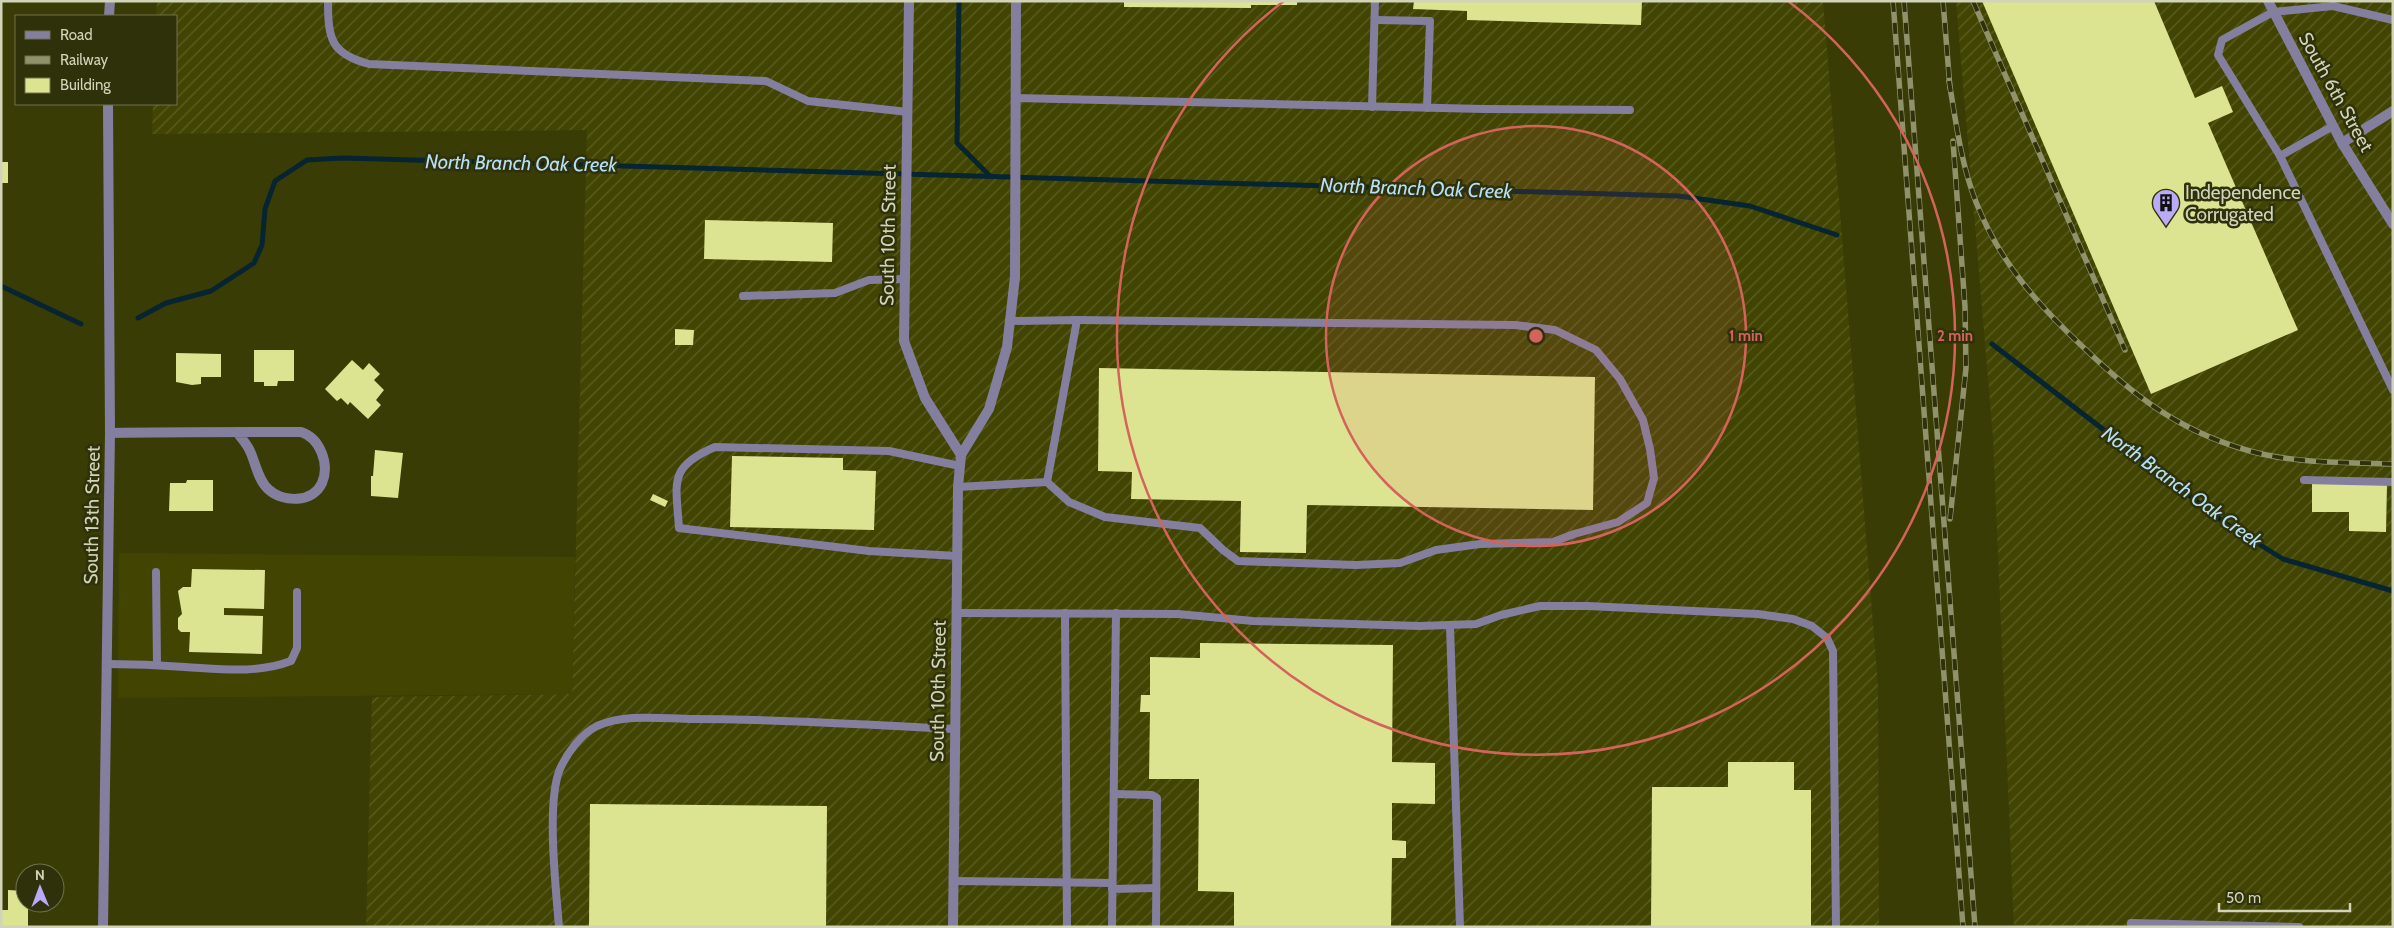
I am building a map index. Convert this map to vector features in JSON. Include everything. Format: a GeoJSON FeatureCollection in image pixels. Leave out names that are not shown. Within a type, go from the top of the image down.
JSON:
{"type":"FeatureCollection","features":[{"type":"Feature","properties":{"kind":"street"},"geometry":{"type":"LineString","coordinates":[[109,15],[110,1]]}},
{"type":"Feature","properties":{"kind":"street","name":"South 10th Street"},"geometry":{"type":"LineString","coordinates":[[909,1],[904,341],[925,398],[960,461]]}},
{"type":"Feature","properties":{"kind":"street","name":"South 10th Street"},"geometry":{"type":"LineString","coordinates":[[953,927],[958,487],[960,461],[989,409],[1007,347],[1015,277],[1016,1]]}},
{"type":"Feature","properties":{"kind":"street","name":"South 6th Street"},"geometry":{"type":"LineString","coordinates":[[2268,1],[2342,143],[2393,224]]}},
{"type":"Feature","properties":{"kind":"street","name":"South 13th Street"},"geometry":{"type":"LineString","coordinates":[[103,927],[110,433],[108,105]]}},
{"type":"Feature","properties":{"kind":"street"},"geometry":{"type":"LineString","coordinates":[[2342,143],[2393,111]]}},
{"type":"Feature","properties":{"kind":"street"},"geometry":{"type":"LineString","coordinates":[[110,433],[237,432],[301,432],[309,434],[317,442],[323,454],[325,468],[321,485],[305,497],[294,499],[277,496],[261,480],[249,450],[237,432]]}},
{"type":"Feature","properties":{"kind":"lane"},"geometry":{"type":"LineString","coordinates":[[328,1],[328,22],[333,44],[349,59],[369,64],[766,81],[808,101],[908,112]]}},
{"type":"Feature","properties":{"kind":"lane"},"geometry":{"type":"LineString","coordinates":[[1372,107],[1375,1]]}},
{"type":"Feature","properties":{"kind":"lane"},"geometry":{"type":"LineString","coordinates":[[2393,20],[2333,6],[2273,12],[2222,40],[2218,55],[2280,156],[2393,390]]}},
{"type":"Feature","properties":{"kind":"lane"},"geometry":{"type":"LineString","coordinates":[[1375,20],[1430,21],[1427,108]]}},
{"type":"Feature","properties":{"kind":"lane"},"geometry":{"type":"LineString","coordinates":[[1016,98],[1372,107],[1630,110]]}},
{"type":"Feature","properties":{"kind":"lane"},"geometry":{"type":"LineString","coordinates":[[2280,156],[2333,126]]}},
{"type":"Feature","properties":{"kind":"lane"},"geometry":{"type":"LineString","coordinates":[[743,296],[835,293],[869,280],[905,279]]}},
{"type":"Feature","properties":{"kind":"lane"},"geometry":{"type":"LineString","coordinates":[[958,487],[1047,482],[1069,502],[1105,517],[1200,528],[1223,550],[1238,561],[1356,565],[1400,563],[1436,550],[1480,544],[1553,542],[1618,522],[1647,503],[1654,478],[1643,420],[1620,379],[1596,350],[1555,330],[1515,325],[1076,320],[1009,321]]}},
{"type":"Feature","properties":{"kind":"lane"},"geometry":{"type":"LineString","coordinates":[[1047,482],[1076,320]]}},
{"type":"Feature","properties":{"kind":"lane"},"geometry":{"type":"LineString","coordinates":[[957,556],[869,551],[679,528],[677,489],[680,468],[697,455],[715,447],[890,451],[960,461]]}},
{"type":"Feature","properties":{"kind":"lane"},"geometry":{"type":"LineString","coordinates":[[2304,480],[2393,482]]}},
{"type":"Feature","properties":{"kind":"lane"},"geometry":{"type":"LineString","coordinates":[[156,572],[157,665]]}},
{"type":"Feature","properties":{"kind":"lane"},"geometry":{"type":"LineString","coordinates":[[107,664],[234,670],[268,669],[291,661],[297,648],[297,592]]}},
{"type":"Feature","properties":{"kind":"lane"},"geometry":{"type":"LineString","coordinates":[[957,613],[1178,614],[1253,622],[1450,626],[1476,624],[1501,615],[1540,606],[1758,614],[1793,619],[1812,626],[1827,638],[1833,651],[1836,927]]}},
{"type":"Feature","properties":{"kind":"lane"},"geometry":{"type":"LineString","coordinates":[[1064,613],[1067,927]]}},
{"type":"Feature","properties":{"kind":"lane"},"geometry":{"type":"LineString","coordinates":[[1112,927],[1116,613]]}},
{"type":"Feature","properties":{"kind":"lane"},"geometry":{"type":"LineString","coordinates":[[1450,626],[1460,927]]}},
{"type":"Feature","properties":{"kind":"lane"},"geometry":{"type":"LineString","coordinates":[[559,927],[554,851],[556,784],[568,754],[581,738],[596,727],[627,718],[955,728]]}},
{"type":"Feature","properties":{"kind":"lane"},"geometry":{"type":"LineString","coordinates":[[1114,794],[1152,795],[1157,798],[1156,927]]}},
{"type":"Feature","properties":{"kind":"lane"},"geometry":{"type":"LineString","coordinates":[[954,881],[1067,883],[1156,888]]}},
{"type":"Feature","properties":{"kind":"lane"},"geometry":{"type":"LineString","coordinates":[[2131,927],[2131,923],[2299,927]]}},
{"type":"Feature","properties":{"kind":"shaded area"},"geometry":{"type":"Polygon","coordinates":[[[157,1],[1823,1],[1878,686],[1879,927],[366,927],[372,697],[572,694],[587,130],[152,134],[153,105],[178,105],[178,15],[156,15],[157,1]]]}},
{"type":"Feature","properties":{"kind":"shaded area"},"geometry":{"type":"Polygon","coordinates":[[[1956,1],[2393,1],[2393,927],[2014,927],[1993,437],[1956,1]]]}},
{"type":"Feature","properties":{"kind":"shaded area"},"geometry":{"type":"Polygon","coordinates":[[[119,553],[575,557],[572,694],[118,698],[119,553]]]}},
{"type":"Feature","properties":{"kind":"building"},"geometry":{"type":"Polygon","coordinates":[[[1124,1],[1297,1],[1297,5],[1251,5],[1251,8],[1124,7],[1124,1]]]}},
{"type":"Feature","properties":{"kind":"building"},"geometry":{"type":"Polygon","coordinates":[[[1414,1],[1642,1],[1641,25],[1467,20],[1467,11],[1413,9],[1414,1]]]}},
{"type":"Feature","properties":{"kind":"building","name":"Independence Corrugated"},"geometry":{"type":"Polygon","coordinates":[[[1982,1],[2154,1],[2195,98],[2222,86],[2233,112],[2208,123],[2298,330],[2151,394],[1982,1]]]}},
{"type":"Feature","properties":{"kind":"building"},"geometry":{"type":"Polygon","coordinates":[[[1,162],[8,162],[8,183],[1,183],[1,162]]]}},
{"type":"Feature","properties":{"kind":"building"},"geometry":{"type":"Polygon","coordinates":[[[705,220],[833,223],[832,262],[704,259],[705,220]]]}},
{"type":"Feature","properties":{"kind":"building"},"geometry":{"type":"Polygon","coordinates":[[[675,329],[694,330],[693,345],[675,345],[675,329]]]}},
{"type":"Feature","properties":{"kind":"building"},"geometry":{"type":"Polygon","coordinates":[[[254,350],[294,350],[294,381],[278,381],[277,386],[264,386],[264,382],[254,382],[254,350]]]}},
{"type":"Feature","properties":{"kind":"building"},"geometry":{"type":"Polygon","coordinates":[[[176,353],[221,354],[221,377],[201,377],[201,384],[192,385],[176,382],[176,353]]]}},
{"type":"Feature","properties":{"kind":"building"},"geometry":{"type":"Polygon","coordinates":[[[352,360],[363,370],[369,363],[380,374],[374,380],[384,390],[376,400],[381,405],[368,419],[350,402],[348,405],[341,398],[337,401],[325,389],[352,360]]]}},
{"type":"Feature","properties":{"kind":"building"},"geometry":{"type":"Polygon","coordinates":[[[1099,368],[1595,377],[1593,510],[1307,505],[1306,553],[1240,552],[1241,501],[1131,499],[1132,472],[1098,471],[1099,368]]]}},
{"type":"Feature","properties":{"kind":"building"},"geometry":{"type":"Polygon","coordinates":[[[375,450],[403,453],[398,498],[371,496],[371,476],[373,476],[375,450]]]}},
{"type":"Feature","properties":{"kind":"building"},"geometry":{"type":"Polygon","coordinates":[[[732,456],[843,458],[843,470],[876,471],[874,530],[730,527],[732,456]]]}},
{"type":"Feature","properties":{"kind":"building"},"geometry":{"type":"Polygon","coordinates":[[[187,480],[213,480],[213,511],[169,511],[170,483],[186,483],[187,480]]]}},
{"type":"Feature","properties":{"kind":"building"},"geometry":{"type":"Polygon","coordinates":[[[2312,483],[2387,485],[2386,532],[2349,531],[2349,512],[2312,512],[2312,483]]]}},
{"type":"Feature","properties":{"kind":"building"},"geometry":{"type":"Polygon","coordinates":[[[653,494],[668,501],[665,507],[650,500],[653,494]]]}},
{"type":"Feature","properties":{"kind":"building"},"geometry":{"type":"Polygon","coordinates":[[[192,569],[265,570],[264,609],[224,608],[224,615],[263,616],[262,654],[189,652],[190,632],[181,632],[178,629],[178,618],[182,614],[178,591],[183,587],[191,587],[192,569]]]}},
{"type":"Feature","properties":{"kind":"building"},"geometry":{"type":"Polygon","coordinates":[[[1200,643],[1393,645],[1392,762],[1435,763],[1435,804],[1392,803],[1392,840],[1406,841],[1406,858],[1392,858],[1391,927],[1234,927],[1234,892],[1198,891],[1199,779],[1149,779],[1150,712],[1140,712],[1141,695],[1150,695],[1150,657],[1200,658],[1200,643]]]}},
{"type":"Feature","properties":{"kind":"building"},"geometry":{"type":"Polygon","coordinates":[[[1728,762],[1794,762],[1794,790],[1811,790],[1811,927],[1651,927],[1652,787],[1728,787],[1728,762]]]}},
{"type":"Feature","properties":{"kind":"building"},"geometry":{"type":"Polygon","coordinates":[[[590,804],[827,806],[826,927],[589,927],[590,804]]]}},
{"type":"Feature","properties":{"kind":"building"},"geometry":{"type":"Polygon","coordinates":[[[8,890],[15,890],[15,913],[28,913],[28,927],[1,927],[1,910],[8,910],[8,890]]]}},
{"type":"Feature","properties":{"kind":"waterway","name":"North Branch Oak Creek"},"geometry":{"type":"LineString","coordinates":[[959,1],[957,143],[989,175]]}},
{"type":"Feature","properties":{"kind":"waterway","name":"North Branch Oak Creek"},"geometry":{"type":"LineString","coordinates":[[138,318],[166,303],[211,291],[254,263],[262,245],[265,209],[275,181],[307,160],[343,158],[1679,196],[1750,206],[1837,235]]}},
{"type":"Feature","properties":{"kind":"waterway","name":"North Branch Oak Creek"},"geometry":{"type":"LineString","coordinates":[[1,286],[81,324]]}},
{"type":"Feature","properties":{"kind":"waterway","name":"North Branch Oak Creek"},"geometry":{"type":"LineString","coordinates":[[1992,344],[2225,523],[2283,559],[2393,591]]}},
{"type":"Feature","properties":{"kind":"railway"},"geometry":{"type":"LineString","coordinates":[[1893,1],[1963,927]]}},
{"type":"Feature","properties":{"kind":"railway"},"geometry":{"type":"LineString","coordinates":[[1904,1],[1975,927]]}},
{"type":"Feature","properties":{"kind":"railway"},"geometry":{"type":"LineString","coordinates":[[1943,1],[1950,88]]}},
{"type":"Feature","properties":{"kind":"railway"},"geometry":{"type":"LineString","coordinates":[[1973,1],[2125,350]]}},
{"type":"Feature","properties":{"kind":"railway"},"geometry":{"type":"LineString","coordinates":[[1949,81],[1966,173],[1976,202],[1996,243],[2035,298],[2066,331],[2119,380],[2137,395],[2176,420],[2219,441],[2243,449],[2298,460],[2393,464]]}},
{"type":"Feature","properties":{"kind":"railway"},"geometry":{"type":"LineString","coordinates":[[1950,519],[1966,368],[1965,307],[1953,141]]}},
{"type":"Feature","properties":{"kind":"place","name":"Independence Corrugated"},"geometry":{"type":"Point","coordinates":[2166,227]}}]}
